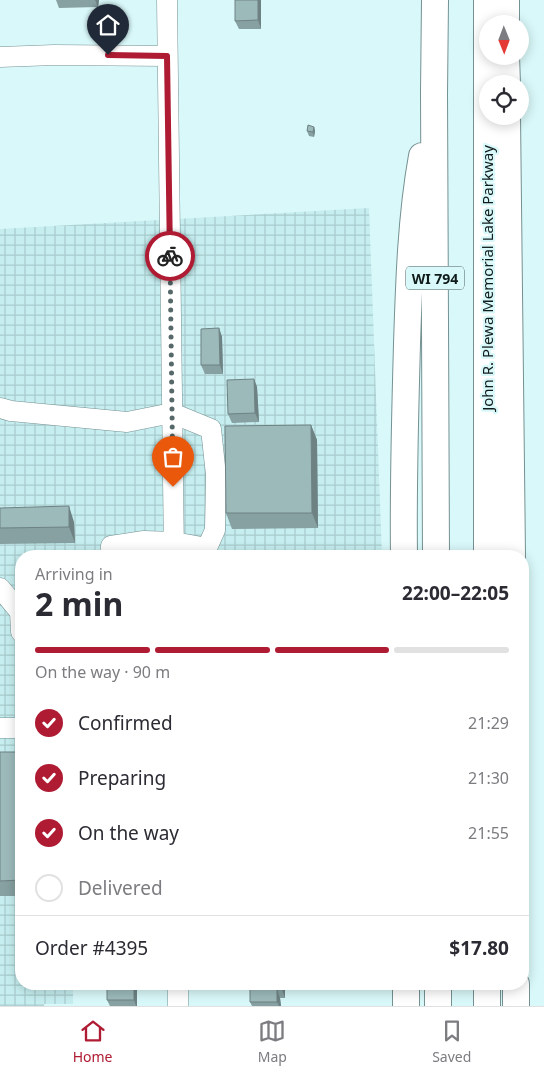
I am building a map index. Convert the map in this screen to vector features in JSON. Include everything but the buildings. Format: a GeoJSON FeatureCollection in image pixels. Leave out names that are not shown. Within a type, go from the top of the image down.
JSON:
{"type":"FeatureCollection","features":[{"type":"Feature","properties":{"kind":"main road","name":"WI 794"},"geometry":{"type":"LineString","coordinates":[[435,0],[436,550]]}},
{"type":"Feature","properties":{"kind":"main road","name":"John R. Plewa Memorial Lake Parkway"},"geometry":{"type":"LineString","coordinates":[[487,0],[487,550]]}},
{"type":"Feature","properties":{"kind":"main road"},"geometry":{"type":"LineString","coordinates":[[506,0],[506,15]]}},
{"type":"Feature","properties":{"kind":"main road"},"geometry":{"type":"LineString","coordinates":[[404,550],[403,470],[409,286],[416,188],[434,93]]}},
{"type":"Feature","properties":{"kind":"main road"},"geometry":{"type":"LineString","coordinates":[[507,125],[512,550]]}},
{"type":"Feature","properties":{"kind":"main road"},"geometry":{"type":"LineString","coordinates":[[406,990],[406,1006]]}},
{"type":"Feature","properties":{"kind":"main road"},"geometry":{"type":"LineString","coordinates":[[438,990],[438,1006]]}},
{"type":"Feature","properties":{"kind":"main road"},"geometry":{"type":"LineString","coordinates":[[487,990],[487,1006]]}},
{"type":"Feature","properties":{"kind":"main road"},"geometry":{"type":"LineString","coordinates":[[516,990],[516,1006]]}},
{"type":"Feature","properties":{"kind":"street"},"geometry":{"type":"LineString","coordinates":[[166,0],[174,549]]}},
{"type":"Feature","properties":{"kind":"street"},"geometry":{"type":"LineString","coordinates":[[0,57],[54,55],[167,56]]}},
{"type":"Feature","properties":{"kind":"street"},"geometry":{"type":"LineString","coordinates":[[0,408],[11,411],[127,422],[172,413],[211,429],[216,475],[215,530],[207,548],[174,549],[144,541],[111,546],[111,550]]}},
{"type":"Feature","properties":{"kind":"street"},"geometry":{"type":"LineString","coordinates":[[0,588],[15,606]]}},
{"type":"Feature","properties":{"kind":"street"},"geometry":{"type":"LineString","coordinates":[[0,728],[15,728]]}},
{"type":"Feature","properties":{"kind":"street"},"geometry":{"type":"LineString","coordinates":[[178,990],[178,1006]]}},
{"type":"Feature","properties":{"kind":"shaded area"},"geometry":{"type":"Polygon","coordinates":[[[369,208],[382,550],[15,550],[15,990],[73,990],[73,1004],[0,1006],[0,229],[369,208]]]}},
{"type":"Feature","properties":{"kind":"way so far"},"geometry":{"type":"LineString","coordinates":[[170,256],[173,487]]}},
{"type":"Feature","properties":{"kind":"route"},"geometry":{"type":"LineString","coordinates":[[108,55],[167,56],[170,256]]}}]}
